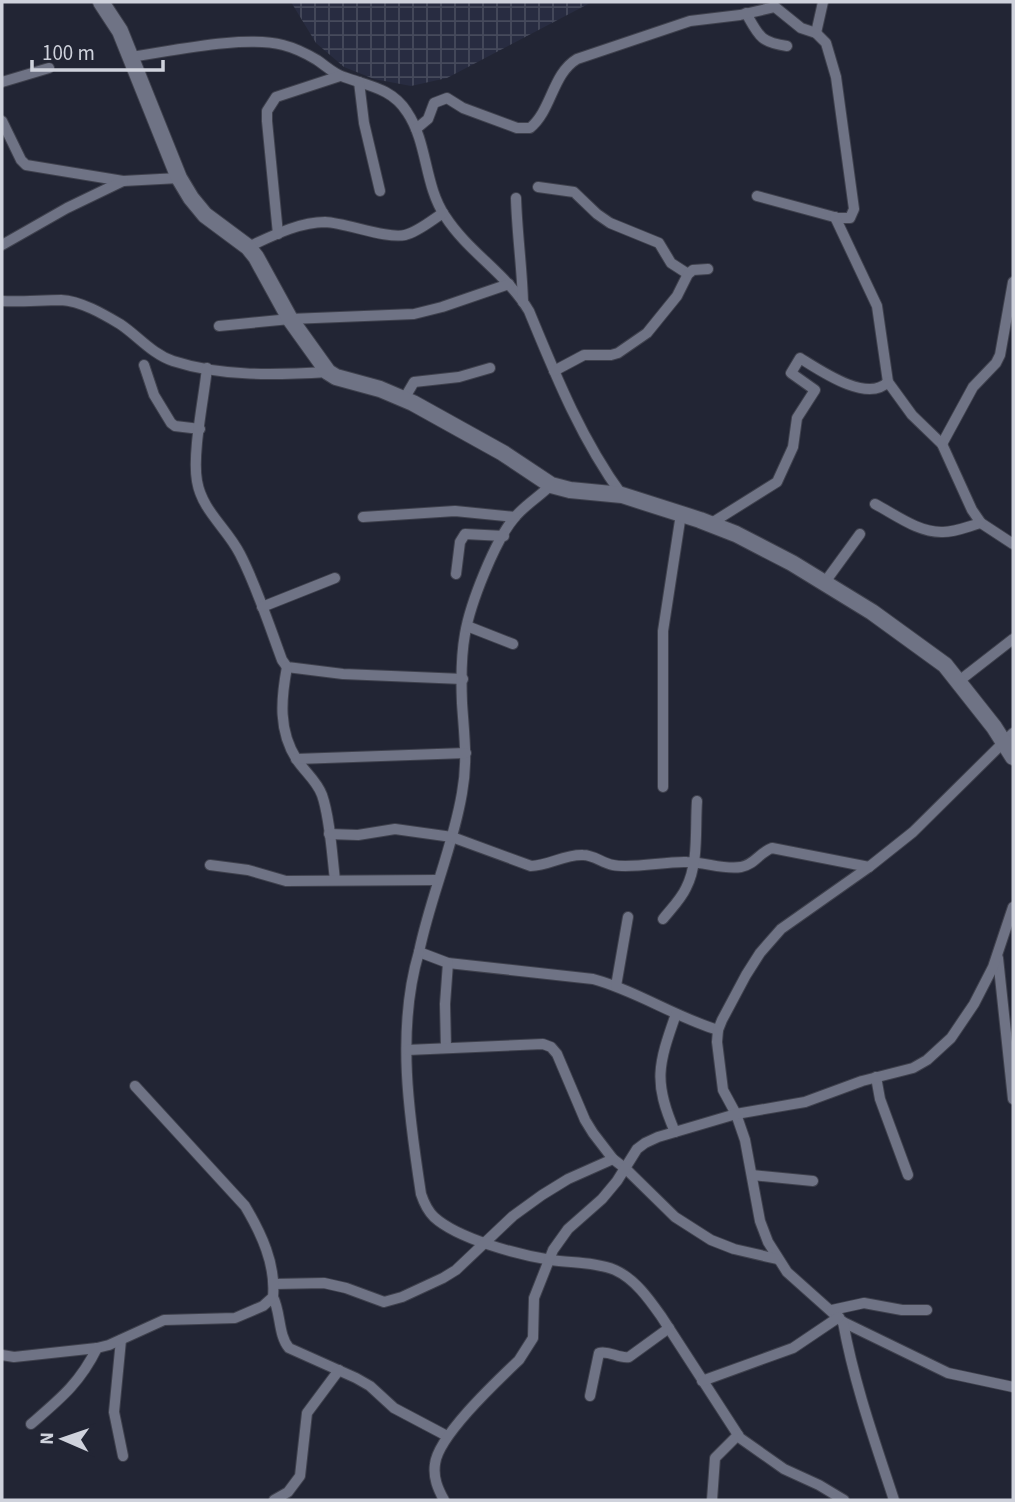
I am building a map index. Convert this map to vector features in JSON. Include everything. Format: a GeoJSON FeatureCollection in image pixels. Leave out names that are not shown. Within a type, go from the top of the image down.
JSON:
{"type":"FeatureCollection","features":[{"type":"Feature","properties":{"kind":"street"},"geometry":{"type":"LineString","coordinates":[[101,2],[120,32],[179,178],[191,198],[205,215],[248,247],[256,257],[290,319],[328,372],[404,399],[503,453],[551,485],[570,490],[622,495],[710,524],[736,534],[825,582],[916,642],[945,665],[1009,738],[1013,757]]}},
{"type":"Feature","properties":{"kind":"street"},"geometry":{"type":"LineString","coordinates":[[816,33],[820,4]]}},
{"type":"Feature","properties":{"kind":"street"},"geometry":{"type":"LineString","coordinates":[[416,129],[428,118],[434,103],[447,97],[463,108],[517,128],[530,128],[540,117],[565,69],[578,59],[690,21],[775,7],[801,28],[816,33],[826,43],[836,76],[854,209],[850,218],[835,217],[757,196]]}},
{"type":"Feature","properties":{"kind":"street"},"geometry":{"type":"LineString","coordinates":[[746,13],[760,37],[765,41],[787,46]]}},
{"type":"Feature","properties":{"kind":"street"},"geometry":{"type":"LineString","coordinates":[[130,57],[260,42],[283,45],[301,52],[340,76],[380,89],[397,99],[408,112],[416,129],[433,193],[443,213],[454,230],[509,284],[523,302],[597,459],[622,495]]}},
{"type":"Feature","properties":{"kind":"street"},"geometry":{"type":"LineString","coordinates":[[2,82],[49,68]]}},
{"type":"Feature","properties":{"kind":"street"},"geometry":{"type":"LineString","coordinates":[[278,234],[267,121],[271,102],[281,95],[340,76]]}},
{"type":"Feature","properties":{"kind":"street"},"geometry":{"type":"LineString","coordinates":[[359,82],[366,137],[380,191]]}},
{"type":"Feature","properties":{"kind":"street"},"geometry":{"type":"LineString","coordinates":[[2,121],[26,165],[123,181],[179,178]]}},
{"type":"Feature","properties":{"kind":"street"},"geometry":{"type":"LineString","coordinates":[[2,245],[67,208],[123,181]]}},
{"type":"Feature","properties":{"kind":"street"},"geometry":{"type":"LineString","coordinates":[[538,187],[574,192],[610,223],[659,243],[671,263],[688,274]]}},
{"type":"Feature","properties":{"kind":"street"},"geometry":{"type":"LineString","coordinates":[[516,198],[523,302]]}},
{"type":"Feature","properties":{"kind":"street"},"geometry":{"type":"LineString","coordinates":[[248,247],[305,225],[326,222],[392,235],[405,235],[443,213]]}},
{"type":"Feature","properties":{"kind":"street"},"geometry":{"type":"LineString","coordinates":[[835,217],[877,306],[888,382],[912,415],[942,444],[972,510],[981,523],[1013,544]]}},
{"type":"Feature","properties":{"kind":"street"},"geometry":{"type":"LineString","coordinates":[[554,371],[584,355],[618,353],[647,332],[677,296],[688,274],[693,270],[708,269]]}},
{"type":"Feature","properties":{"kind":"street"},"geometry":{"type":"LineString","coordinates":[[942,444],[973,387],[996,363],[1000,355],[1013,282]]}},
{"type":"Feature","properties":{"kind":"street"},"geometry":{"type":"LineString","coordinates":[[219,326],[290,319],[414,314],[509,284]]}},
{"type":"Feature","properties":{"kind":"street"},"geometry":{"type":"LineString","coordinates":[[2,301],[74,302],[114,321],[171,360],[207,368],[268,375],[328,372]]}},
{"type":"Feature","properties":{"kind":"street"},"geometry":{"type":"LineString","coordinates":[[710,524],[777,482],[793,447],[797,418],[815,390],[792,373],[800,358],[825,373],[869,391],[882,388],[888,382]]}},
{"type":"Feature","properties":{"kind":"street"},"geometry":{"type":"LineString","coordinates":[[144,365],[154,395],[171,423],[175,426],[200,429]]}},
{"type":"Feature","properties":{"kind":"street"},"geometry":{"type":"LineString","coordinates":[[207,368],[196,477],[202,501],[238,550],[287,667],[282,695],[285,734],[296,759],[322,793],[335,880]]}},
{"type":"Feature","properties":{"kind":"street"},"geometry":{"type":"LineString","coordinates":[[404,399],[414,382],[459,377],[490,368]]}},
{"type":"Feature","properties":{"kind":"street"},"geometry":{"type":"LineString","coordinates":[[551,485],[515,517],[504,536],[490,562],[464,642],[462,703],[466,753],[462,795],[452,837],[437,880],[409,1006],[409,1116],[421,1194],[425,1206],[433,1216],[446,1226],[483,1242],[548,1260],[615,1270],[635,1284],[669,1328],[738,1435],[772,1462],[844,1500]]}},
{"type":"Feature","properties":{"kind":"street"},"geometry":{"type":"LineString","coordinates":[[875,504],[920,528],[935,532],[953,531],[981,523]]}},
{"type":"Feature","properties":{"kind":"street"},"geometry":{"type":"LineString","coordinates":[[363,517],[455,511],[515,517]]}},
{"type":"Feature","properties":{"kind":"street"},"geometry":{"type":"LineString","coordinates":[[663,787],[663,641],[681,514]]}},
{"type":"Feature","properties":{"kind":"street"},"geometry":{"type":"LineString","coordinates":[[456,574],[460,541],[465,534],[504,536]]}},
{"type":"Feature","properties":{"kind":"street"},"geometry":{"type":"LineString","coordinates":[[825,582],[860,534]]}},
{"type":"Feature","properties":{"kind":"street"},"geometry":{"type":"LineString","coordinates":[[262,607],[335,578]]}},
{"type":"Feature","properties":{"kind":"street"},"geometry":{"type":"LineString","coordinates":[[467,626],[513,644]]}},
{"type":"Feature","properties":{"kind":"street"},"geometry":{"type":"LineString","coordinates":[[959,681],[1013,639]]}},
{"type":"Feature","properties":{"kind":"street"},"geometry":{"type":"LineString","coordinates":[[287,667],[343,674],[463,679]]}},
{"type":"Feature","properties":{"kind":"street"},"geometry":{"type":"LineString","coordinates":[[1009,738],[913,832],[771,939],[746,975],[718,1031],[723,1090],[736,1114],[752,1175],[760,1221],[777,1259],[838,1316],[948,1373],[1013,1387]]}},
{"type":"Feature","properties":{"kind":"street"},"geometry":{"type":"LineString","coordinates":[[296,759],[466,753]]}},
{"type":"Feature","properties":{"kind":"street"},"geometry":{"type":"LineString","coordinates":[[663,919],[687,886],[693,863],[697,801]]}},
{"type":"Feature","properties":{"kind":"street"},"geometry":{"type":"LineString","coordinates":[[329,834],[358,835],[395,829],[452,837],[531,866],[586,855],[603,863],[619,866],[693,863],[743,867],[752,863],[765,850],[772,848],[869,867]]}},
{"type":"Feature","properties":{"kind":"street"},"geometry":{"type":"LineString","coordinates":[[210,865],[248,870],[286,881],[437,880]]}},
{"type":"Feature","properties":{"kind":"street"},"geometry":{"type":"LineString","coordinates":[[444,1500],[437,1487],[434,1466],[436,1455],[447,1436],[529,1346],[534,1331],[534,1298],[548,1260],[568,1229],[602,1199],[645,1143],[736,1114],[805,1102],[876,1077],[913,1068],[934,1055],[951,1038],[981,993],[1012,911]]}},
{"type":"Feature","properties":{"kind":"street"},"geometry":{"type":"LineString","coordinates":[[616,986],[628,917]]}},
{"type":"Feature","properties":{"kind":"street"},"geometry":{"type":"LineString","coordinates":[[998,951],[1012,1061],[1013,1098]]}},
{"type":"Feature","properties":{"kind":"street"},"geometry":{"type":"LineString","coordinates":[[419,952],[448,963],[593,979],[616,986],[718,1031]]}},
{"type":"Feature","properties":{"kind":"street"},"geometry":{"type":"LineString","coordinates":[[446,1048],[448,963]]}},
{"type":"Feature","properties":{"kind":"street"},"geometry":{"type":"LineString","coordinates":[[675,1132],[663,1104],[660,1089],[662,1057],[676,1014]]}},
{"type":"Feature","properties":{"kind":"street"},"geometry":{"type":"LineString","coordinates":[[407,1050],[543,1044],[551,1047],[585,1121],[613,1159],[675,1217],[692,1229],[734,1249],[777,1259]]}},
{"type":"Feature","properties":{"kind":"street"},"geometry":{"type":"LineString","coordinates":[[876,1077],[885,1113],[908,1175]]}},
{"type":"Feature","properties":{"kind":"street"},"geometry":{"type":"LineString","coordinates":[[135,1086],[246,1206],[265,1245],[274,1284],[273,1297],[286,1345],[370,1386],[400,1412],[447,1436]]}},
{"type":"Feature","properties":{"kind":"street"},"geometry":{"type":"LineString","coordinates":[[274,1284],[324,1283],[377,1300],[391,1301],[456,1270],[513,1216],[557,1185],[613,1159]]}},
{"type":"Feature","properties":{"kind":"street"},"geometry":{"type":"LineString","coordinates":[[752,1175],[813,1181]]}},
{"type":"Feature","properties":{"kind":"street"},"geometry":{"type":"LineString","coordinates":[[2,1355],[14,1357],[97,1348],[164,1320],[235,1318],[267,1304],[273,1297]]}},
{"type":"Feature","properties":{"kind":"street"},"geometry":{"type":"LineString","coordinates":[[702,1381],[793,1348],[838,1316],[864,1303],[902,1310],[927,1310]]}},
{"type":"Feature","properties":{"kind":"street"},"geometry":{"type":"LineString","coordinates":[[838,1316],[867,1419],[894,1500]]}},
{"type":"Feature","properties":{"kind":"street"},"geometry":{"type":"LineString","coordinates":[[590,1396],[599,1353],[629,1357],[669,1328]]}},
{"type":"Feature","properties":{"kind":"street"},"geometry":{"type":"LineString","coordinates":[[121,1340],[114,1412],[123,1456]]}},
{"type":"Feature","properties":{"kind":"street"},"geometry":{"type":"LineString","coordinates":[[31,1424],[71,1389],[97,1348]]}},
{"type":"Feature","properties":{"kind":"street"},"geometry":{"type":"LineString","coordinates":[[274,1500],[288,1492],[300,1476],[307,1413],[339,1370]]}},
{"type":"Feature","properties":{"kind":"street"},"geometry":{"type":"LineString","coordinates":[[712,1500],[715,1458],[738,1435]]}},
{"type":"Feature","properties":{"kind":"shaded area"},"geometry":{"type":"Polygon","coordinates":[[[291,2],[592,2],[447,78],[411,86],[374,79],[344,67],[316,43],[291,2]]]}}]}
